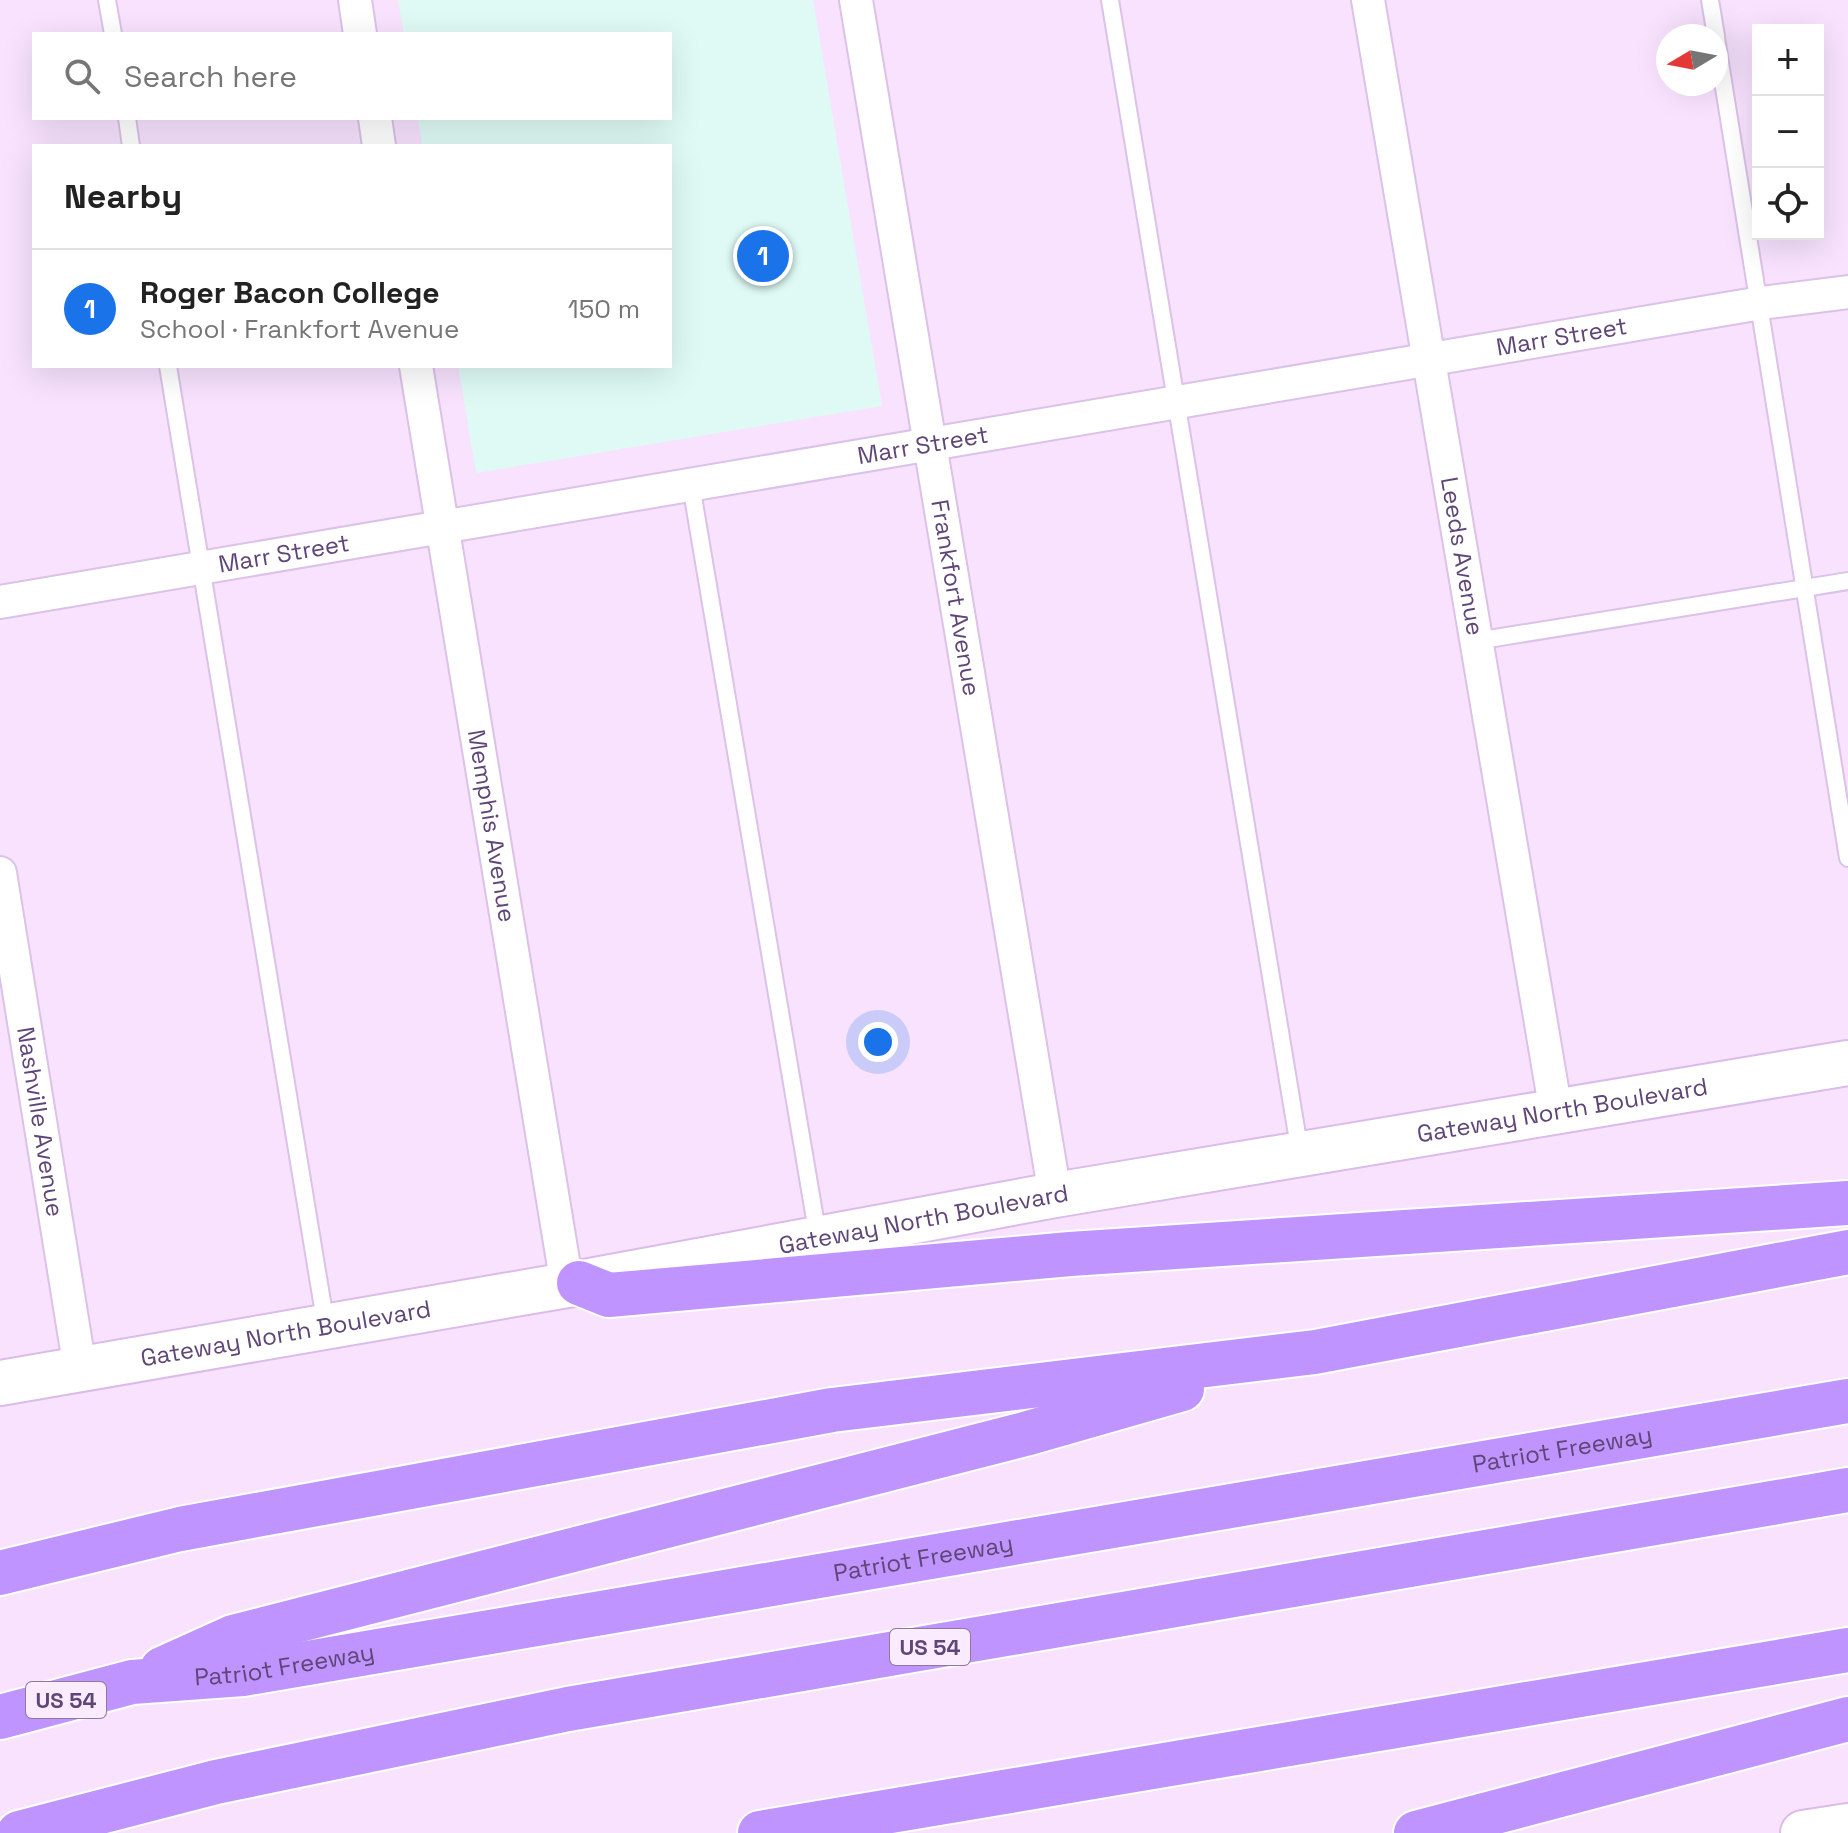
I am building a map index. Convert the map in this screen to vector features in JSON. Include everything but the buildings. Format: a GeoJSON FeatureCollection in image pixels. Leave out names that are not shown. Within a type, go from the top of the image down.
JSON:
{"type":"FeatureCollection","features":[{"type":"Feature","properties":{"kind":"highway"},"geometry":{"type":"LineString","coordinates":[[573,1284],[609,1295],[1101,1252],[1848,1203]]}},
{"type":"Feature","properties":{"kind":"highway"},"geometry":{"type":"LineString","coordinates":[[0,1573],[180,1529],[832,1410],[1315,1352],[1848,1252]]}},
{"type":"Feature","properties":{"kind":"highway"},"geometry":{"type":"LineString","coordinates":[[132,1682],[233,1637],[1025,1434],[1315,1352]]}},
{"type":"Feature","properties":{"kind":"highway","name":"Patriot Freeway"},"geometry":{"type":"LineString","coordinates":[[0,1717],[132,1682],[243,1674],[1848,1401]]}},
{"type":"Feature","properties":{"kind":"highway","name":"US 54"},"geometry":{"type":"LineString","coordinates":[[19,1833],[216,1782],[568,1709],[1848,1490]]}},
{"type":"Feature","properties":{"kind":"highway"},"geometry":{"type":"LineString","coordinates":[[760,1833],[1848,1650]]}},
{"type":"Feature","properties":{"kind":"highway"},"geometry":{"type":"LineString","coordinates":[[1416,1833],[1848,1719]]}},
{"type":"Feature","properties":{"kind":"main road","name":"Gateway North Boulevard"},"geometry":{"type":"LineString","coordinates":[[0,1383],[573,1284],[1055,1195],[1848,1063]]}},
{"type":"Feature","properties":{"kind":"main road"},"geometry":{"type":"LineString","coordinates":[[1803,1833],[1848,1826]]}},
{"type":"Feature","properties":{"kind":"street"},"geometry":{"type":"LineString","coordinates":[[355,0],[360,32]]}},
{"type":"Feature","properties":{"kind":"street","name":"Frankfort Avenue"},"geometry":{"type":"LineString","coordinates":[[856,0],[1055,1195]]}},
{"type":"Feature","properties":{"kind":"street","name":"Leeds Avenue"},"geometry":{"type":"LineString","coordinates":[[1368,0],[1556,1112]]}},
{"type":"Feature","properties":{"kind":"street"},"geometry":{"type":"LineString","coordinates":[[375,120],[379,144]]}},
{"type":"Feature","properties":{"kind":"street","name":"Marr Street"},"geometry":{"type":"LineString","coordinates":[[0,602],[1175,405],[1761,303],[1848,292]]}},
{"type":"Feature","properties":{"kind":"street","name":"Memphis Avenue"},"geometry":{"type":"LineString","coordinates":[[416,368],[573,1284]]}},
{"type":"Feature","properties":{"kind":"street","name":"Nashville Avenue"},"geometry":{"type":"LineString","coordinates":[[0,873],[80,1369]]}},
{"type":"Feature","properties":{"kind":"lane"},"geometry":{"type":"LineString","coordinates":[[107,0],[113,32]]}},
{"type":"Feature","properties":{"kind":"lane"},"geometry":{"type":"LineString","coordinates":[[1110,0],[1300,1154]]}},
{"type":"Feature","properties":{"kind":"lane"},"geometry":{"type":"LineString","coordinates":[[1710,0],[1714,24]]}},
{"type":"Feature","properties":{"kind":"lane"},"geometry":{"type":"LineString","coordinates":[[1726,96],[1848,858]]}},
{"type":"Feature","properties":{"kind":"lane"},"geometry":{"type":"LineString","coordinates":[[127,120],[131,144]]}},
{"type":"Feature","properties":{"kind":"lane"},"geometry":{"type":"LineString","coordinates":[[168,368],[326,1327]]}},
{"type":"Feature","properties":{"kind":"lane"},"geometry":{"type":"LineString","coordinates":[[691,485],[818,1237]]}},
{"type":"Feature","properties":{"kind":"lane"},"geometry":{"type":"LineString","coordinates":[[1476,641],[1848,581]]}},
{"type":"Feature","properties":{"kind":"shaded area"},"geometry":{"type":"Polygon","coordinates":[[[398,0],[813,0],[882,406],[476,473],[458,368],[672,368],[672,144],[422,144],[418,120],[672,120],[672,32],[404,32],[398,0]]]}},
{"type":"Feature","properties":{"kind":"place","name":"Roger Bacon College"},"geometry":{"type":"Point","coordinates":[763,256]}}]}
